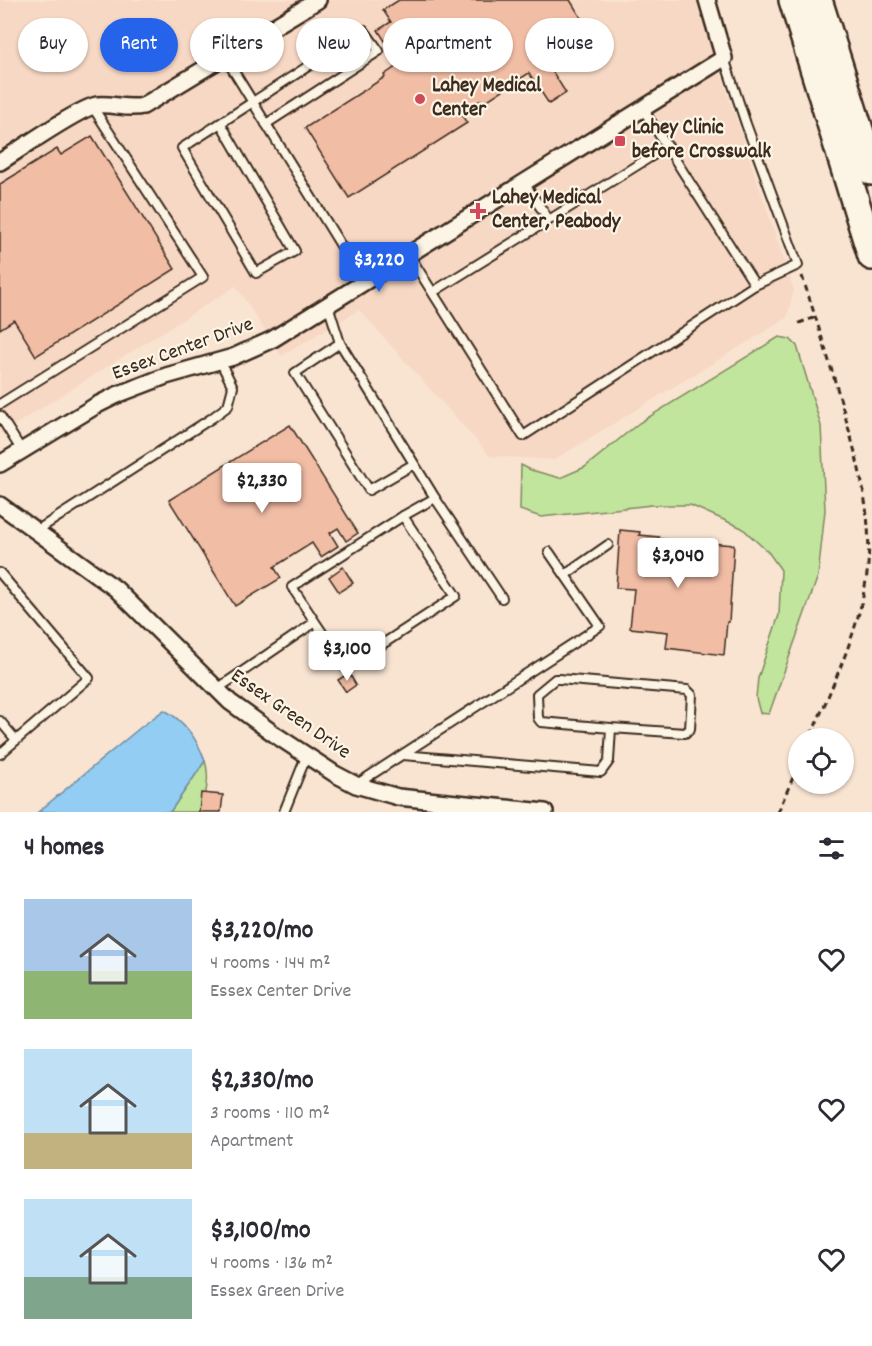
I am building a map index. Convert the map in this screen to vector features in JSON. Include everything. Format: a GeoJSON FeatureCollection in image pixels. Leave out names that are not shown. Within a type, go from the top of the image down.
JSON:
{"type":"FeatureCollection","features":[{"type":"Feature","properties":{"kind":"highway"},"geometry":{"type":"LineString","coordinates":[[793,0],[872,256]]}},
{"type":"Feature","properties":{"kind":"highway"},"geometry":{"type":"LineString","coordinates":[[818,0],[872,171]]}},
{"type":"Feature","properties":{"kind":"street"},"geometry":{"type":"LineString","coordinates":[[284,21],[318,0]]}},
{"type":"Feature","properties":{"kind":"street"},"geometry":{"type":"LineString","coordinates":[[707,0],[724,58]]}},
{"type":"Feature","properties":{"kind":"street","name":"Essex Center Drive"},"geometry":{"type":"LineString","coordinates":[[0,464],[119,394],[220,361],[273,339],[724,58]]}},
{"type":"Feature","properties":{"kind":"street"},"geometry":{"type":"LineString","coordinates":[[0,162],[93,106],[132,108],[143,106],[200,72]]}},
{"type":"Feature","properties":{"kind":"street","name":"Essex Green Drive"},"geometry":{"type":"LineString","coordinates":[[0,505],[116,589],[217,689],[255,721],[306,756],[356,785],[398,797],[497,809],[545,812]]}},
{"type":"Feature","properties":{"kind":"lane"},"geometry":{"type":"LineString","coordinates":[[221,124],[295,251],[256,273],[182,148],[221,124],[254,104],[364,30],[379,51],[266,124]]}},
{"type":"Feature","properties":{"kind":"lane"},"geometry":{"type":"LineString","coordinates":[[409,255],[524,436],[755,285],[798,265],[724,58]]}},
{"type":"Feature","properties":{"kind":"lane"},"geometry":{"type":"LineString","coordinates":[[234,72],[364,283]]}},
{"type":"Feature","properties":{"kind":"lane"},"geometry":{"type":"LineString","coordinates":[[0,404],[203,277],[93,106]]}},
{"type":"Feature","properties":{"kind":"lane"},"geometry":{"type":"LineString","coordinates":[[643,109],[755,285]]}},
{"type":"Feature","properties":{"kind":"lane"},"geometry":{"type":"LineString","coordinates":[[433,292],[668,146]]}},
{"type":"Feature","properties":{"kind":"lane"},"geometry":{"type":"LineString","coordinates":[[524,183],[549,220]]}},
{"type":"Feature","properties":{"kind":"lane"},"geometry":{"type":"LineString","coordinates":[[328,305],[340,343],[435,498],[502,598]]}},
{"type":"Feature","properties":{"kind":"lane"},"geometry":{"type":"LineString","coordinates":[[340,343],[295,373],[369,490],[414,464]]}},
{"type":"Feature","properties":{"kind":"lane"},"geometry":{"type":"LineString","coordinates":[[36,531],[212,418],[228,405],[233,387],[220,361]]}},
{"type":"Feature","properties":{"kind":"lane"},"geometry":{"type":"LineString","coordinates":[[0,416],[22,451]]}},
{"type":"Feature","properties":{"kind":"lane"},"geometry":{"type":"LineString","coordinates":[[403,516],[456,596],[346,668],[292,587],[403,516],[435,498]]}},
{"type":"Feature","properties":{"kind":"lane"},"geometry":{"type":"LineString","coordinates":[[565,575],[608,545]]}},
{"type":"Feature","properties":{"kind":"lane"},"geometry":{"type":"LineString","coordinates":[[356,785],[600,626],[549,552]]}},
{"type":"Feature","properties":{"kind":"lane"},"geometry":{"type":"LineString","coordinates":[[0,573],[89,678],[0,754]]}},
{"type":"Feature","properties":{"kind":"lane"},"geometry":{"type":"LineString","coordinates":[[217,689],[315,622]]}},
{"type":"Feature","properties":{"kind":"lane"},"geometry":{"type":"LineString","coordinates":[[559,679],[687,690],[692,695],[690,729],[685,733],[611,728],[541,722],[538,718],[537,694],[559,679]]}},
{"type":"Feature","properties":{"kind":"lane"},"geometry":{"type":"LineString","coordinates":[[0,721],[16,741]]}},
{"type":"Feature","properties":{"kind":"lane"},"geometry":{"type":"LineString","coordinates":[[403,754],[601,772],[609,761],[611,728]]}},
{"type":"Feature","properties":{"kind":"lane"},"geometry":{"type":"LineString","coordinates":[[284,812],[306,756]]}},
{"type":"Feature","properties":{"kind":"path"},"geometry":{"type":"LineString","coordinates":[[798,265],[816,317],[865,490],[870,546],[865,588],[851,638],[814,728]]}},
{"type":"Feature","properties":{"kind":"path"},"geometry":{"type":"LineString","coordinates":[[799,323],[816,317]]}},
{"type":"Feature","properties":{"kind":"path"},"geometry":{"type":"LineString","coordinates":[[778,812],[788,789]]}},
{"type":"Feature","properties":{"kind":"shaded area","name":"Lahey Medical Center, Peabody"},"geometry":{"type":"Polygon","coordinates":[[[0,0],[696,0],[794,290],[787,318],[554,460],[490,456],[359,310],[281,356],[236,286],[0,434],[0,0]]]}},
{"type":"Feature","properties":{"kind":"green space"},"geometry":{"type":"Polygon","coordinates":[[[779,337],[790,339],[797,346],[821,426],[825,510],[818,576],[769,714],[760,713],[756,698],[758,678],[779,615],[781,570],[769,553],[742,528],[690,505],[652,505],[541,517],[520,510],[521,465],[560,478],[585,467],[639,423],[779,337]]]}},
{"type":"Feature","properties":{"kind":"green space"},"geometry":{"type":"Polygon","coordinates":[[[205,761],[207,787],[198,812],[170,812],[205,761]]]}},
{"type":"Feature","properties":{"kind":"water"},"geometry":{"type":"Polygon","coordinates":[[[164,710],[178,719],[189,731],[205,761],[170,812],[38,812],[141,727],[164,710]]]}},
{"type":"Feature","properties":{"kind":"building","name":"Lahey Medical Center"},"geometry":{"type":"Polygon","coordinates":[[[399,0],[570,0],[581,18],[525,18],[525,72],[553,72],[566,93],[549,104],[529,73],[483,103],[481,100],[460,113],[467,123],[349,198],[305,128],[385,77],[384,75],[388,72],[513,72],[513,18],[388,18],[383,10],[399,0]]]}},
{"type":"Feature","properties":{"kind":"building","name":"Lahey Medical Center"},"geometry":{"type":"Polygon","coordinates":[[[383,27],[383,38],[378,30],[383,27]]]}},
{"type":"Feature","properties":{"kind":"building"},"geometry":{"type":"Polygon","coordinates":[[[92,136],[175,269],[36,356],[14,320],[0,329],[0,184],[57,149],[61,155],[92,136]]]}},
{"type":"Feature","properties":{"kind":"building"},"geometry":{"type":"Polygon","coordinates":[[[290,425],[358,533],[346,541],[338,528],[330,533],[338,546],[321,557],[312,543],[274,567],[281,578],[235,606],[169,500],[290,425]]]}},
{"type":"Feature","properties":{"kind":"building"},"geometry":{"type":"Polygon","coordinates":[[[620,530],[640,532],[639,535],[659,537],[659,539],[734,545],[729,622],[727,622],[724,655],[666,648],[668,632],[630,628],[634,589],[616,588],[620,530]]]}},
{"type":"Feature","properties":{"kind":"building"},"geometry":{"type":"Polygon","coordinates":[[[343,567],[353,583],[339,592],[329,577],[343,567]]]}},
{"type":"Feature","properties":{"kind":"building"},"geometry":{"type":"Polygon","coordinates":[[[349,673],[356,685],[346,692],[338,680],[349,673]]]}},
{"type":"Feature","properties":{"kind":"building"},"geometry":{"type":"Polygon","coordinates":[[[201,793],[223,795],[221,812],[199,812],[201,793]]]}},
{"type":"Feature","properties":{"kind":"place","name":"Lahey Medical Center"},"geometry":{"type":"Point","coordinates":[420,99]}},
{"type":"Feature","properties":{"kind":"place","name":"Lahey Clinic before Crosswalk"},"geometry":{"type":"Point","coordinates":[620,141]}},
{"type":"Feature","properties":{"kind":"place","name":"Lahey Medical Center, Peabody"},"geometry":{"type":"Point","coordinates":[478,211]}}]}
